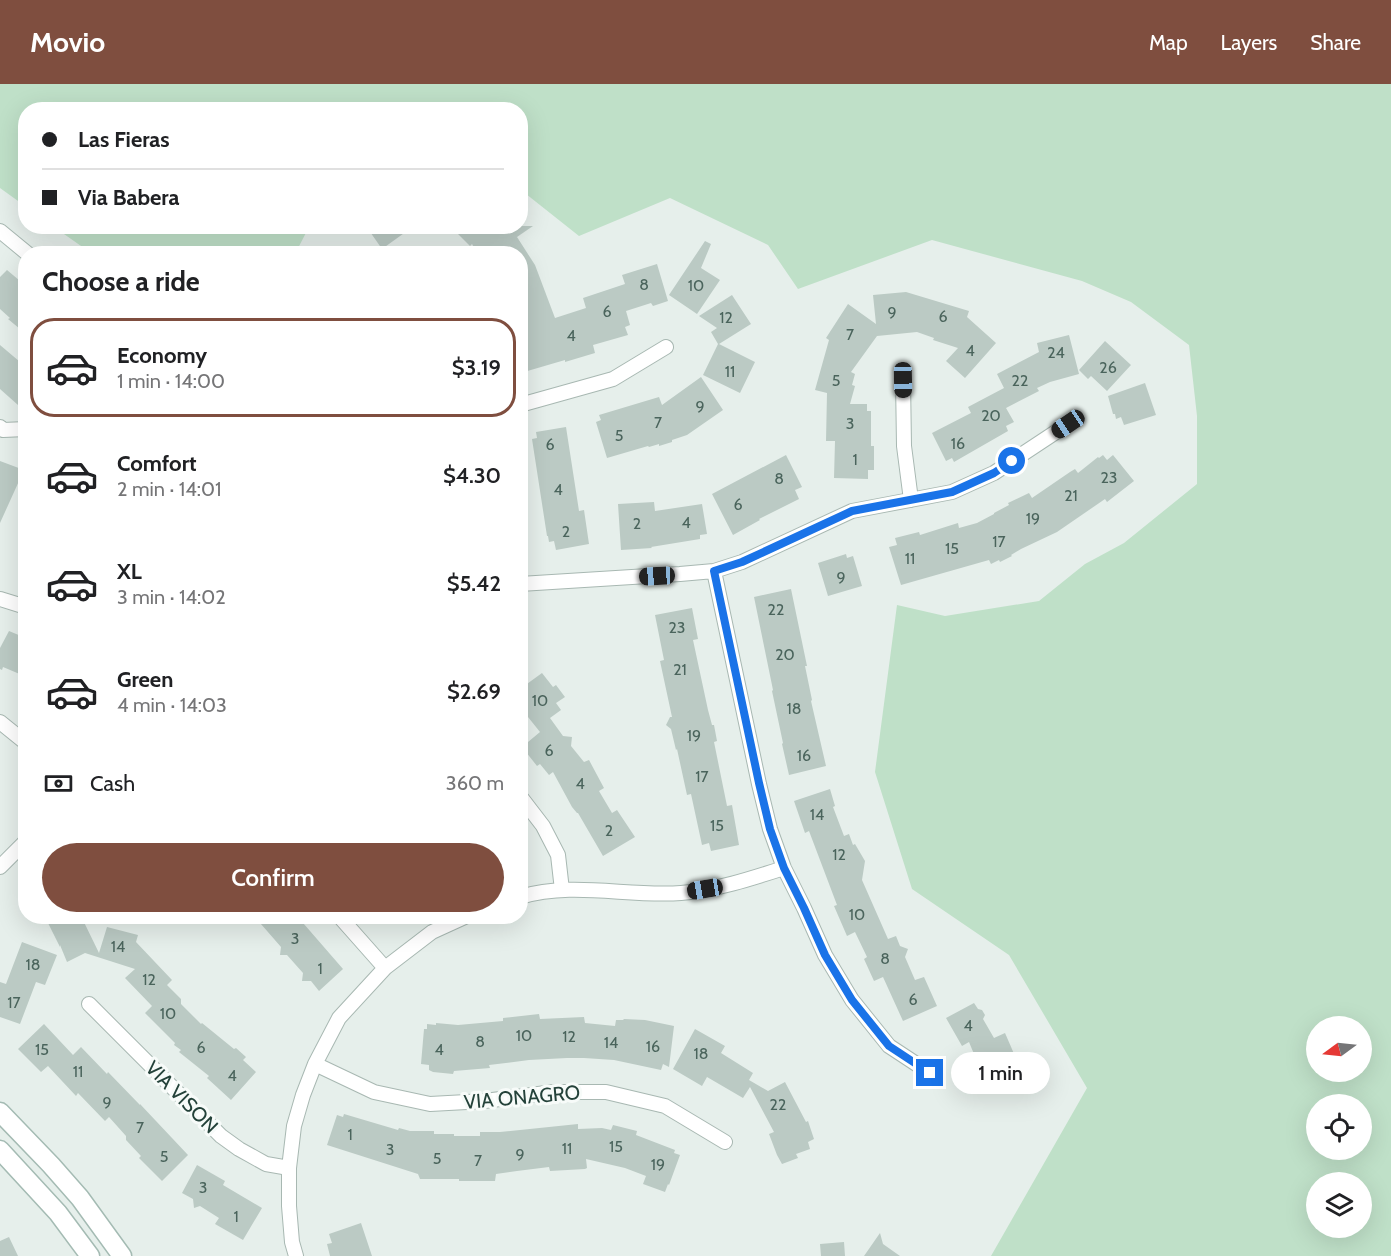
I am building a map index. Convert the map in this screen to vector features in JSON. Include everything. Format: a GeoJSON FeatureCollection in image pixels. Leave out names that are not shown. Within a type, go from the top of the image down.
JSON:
{"type":"FeatureCollection","features":[{"type":"Feature","properties":{"kind":"main road"},"geometry":{"type":"LineString","coordinates":[[0,1112],[80,1198],[122,1256]]}},
{"type":"Feature","properties":{"kind":"main road"},"geometry":{"type":"LineString","coordinates":[[0,1150],[58,1213],[90,1256]]}},
{"type":"Feature","properties":{"kind":"street"},"geometry":{"type":"LineString","coordinates":[[0,231],[18,246]]}},
{"type":"Feature","properties":{"kind":"street"},"geometry":{"type":"LineString","coordinates":[[528,403],[613,379],[666,347]]}},
{"type":"Feature","properties":{"kind":"street"},"geometry":{"type":"LineString","coordinates":[[903,380],[904,446],[911,500]]}},
{"type":"Feature","properties":{"kind":"street"},"geometry":{"type":"LineString","coordinates":[[528,579],[714,571],[742,562],[852,511],[952,492],[994,473],[1068,424]]}},
{"type":"Feature","properties":{"kind":"street"},"geometry":{"type":"LineString","coordinates":[[0,427],[3,430],[18,429]]}},
{"type":"Feature","properties":{"kind":"street"},"geometry":{"type":"LineString","coordinates":[[714,571],[759,783],[770,829],[784,868],[825,955],[852,1000],[889,1046],[930,1073]]}},
{"type":"Feature","properties":{"kind":"street"},"geometry":{"type":"LineString","coordinates":[[0,598],[18,604]]}},
{"type":"Feature","properties":{"kind":"street"},"geometry":{"type":"LineString","coordinates":[[0,722],[18,737]]}},
{"type":"Feature","properties":{"kind":"street"},"geometry":{"type":"LineString","coordinates":[[528,806],[543,826],[558,855],[562,890]]}},
{"type":"Feature","properties":{"kind":"street"},"geometry":{"type":"LineString","coordinates":[[0,867],[18,849]]}},
{"type":"Feature","properties":{"kind":"street"},"geometry":{"type":"LineString","coordinates":[[528,896],[562,890],[631,894],[681,893],[728,886],[784,868]]}},
{"type":"Feature","properties":{"kind":"street"},"geometry":{"type":"LineString","coordinates":[[346,924],[385,968]]}},
{"type":"Feature","properties":{"kind":"street"},"geometry":{"type":"LineString","coordinates":[[296,1256],[292,1242],[289,1206],[294,1126],[315,1064],[339,1018],[385,968],[432,932],[450,924]]}},
{"type":"Feature","properties":{"kind":"street","name":"VIA VISON"},"geometry":{"type":"LineString","coordinates":[[89,1004],[221,1137],[266,1164],[290,1168]]}},
{"type":"Feature","properties":{"kind":"street","name":"VIA ONAGRO"},"geometry":{"type":"LineString","coordinates":[[315,1064],[374,1092],[430,1104],[485,1101],[553,1092],[606,1092],[665,1106],[725,1142]]}},
{"type":"Feature","properties":{"kind":"green space"},"geometry":{"type":"Polygon","coordinates":[[[0,84],[1391,84],[1391,1256],[991,1256],[1087,1088],[1009,955],[912,889],[875,772],[897,605],[945,616],[1039,601],[1085,564],[1124,543],[1197,484],[1197,416],[1189,345],[1131,302],[1082,281],[932,240],[798,289],[768,245],[670,198],[579,236],[528,196],[528,102],[18,102],[18,201],[0,188],[0,84]]]}},
{"type":"Feature","properties":{"kind":"green space"},"geometry":{"type":"Polygon","coordinates":[[[64,234],[305,234],[299,246],[81,246],[64,234]]]}},
{"type":"Feature","properties":{"kind":"building"},"geometry":{"type":"Polygon","coordinates":[[[372,234],[403,234],[386,246],[380,246],[372,234]]]}},
{"type":"Feature","properties":{"kind":"building"},"geometry":{"type":"Polygon","coordinates":[[[458,234],[521,234],[517,237],[523,246],[473,246],[472,244],[470,246],[458,234]]]}},
{"type":"Feature","properties":{"kind":"building"},"geometry":{"type":"Polygon","coordinates":[[[705,241],[711,244],[701,268],[720,280],[697,314],[669,295],[705,241]]]}},
{"type":"Feature","properties":{"kind":"building"},"geometry":{"type":"Polygon","coordinates":[[[528,254],[535,265],[555,318],[586,308],[583,298],[625,284],[622,275],[657,264],[668,301],[653,306],[651,303],[626,311],[630,325],[625,327],[628,335],[593,345],[595,353],[565,362],[565,360],[528,371],[528,254]]]}},
{"type":"Feature","properties":{"kind":"building"},"geometry":{"type":"Polygon","coordinates":[[[7,270],[18,279],[18,327],[0,309],[0,277],[7,270]]]}},
{"type":"Feature","properties":{"kind":"building"},"geometry":{"type":"Polygon","coordinates":[[[906,292],[969,311],[967,317],[996,343],[965,378],[946,361],[958,348],[917,332],[877,336],[851,372],[855,374],[852,385],[855,386],[850,404],[867,404],[867,411],[871,411],[874,470],[868,470],[868,479],[834,478],[835,441],[826,441],[827,393],[815,390],[829,340],[826,338],[848,304],[876,324],[873,295],[906,292]]]}},
{"type":"Feature","properties":{"kind":"building"},"geometry":{"type":"Polygon","coordinates":[[[732,295],[751,324],[719,344],[755,362],[740,393],[703,375],[718,344],[711,332],[717,328],[699,316],[732,295]]]}},
{"type":"Feature","properties":{"kind":"building"},"geometry":{"type":"Polygon","coordinates":[[[1069,335],[1079,374],[1037,388],[1039,391],[1006,408],[1014,422],[1006,426],[1008,431],[954,462],[952,458],[946,461],[932,433],[971,413],[968,407],[1004,388],[997,374],[1039,352],[1037,343],[1069,335]]]}},
{"type":"Feature","properties":{"kind":"building"},"geometry":{"type":"Polygon","coordinates":[[[1105,341],[1131,365],[1107,391],[1091,376],[1088,379],[1079,370],[1105,341]]]}},
{"type":"Feature","properties":{"kind":"building"},"geometry":{"type":"Polygon","coordinates":[[[0,345],[18,360],[18,405],[0,389],[0,345]]]}},
{"type":"Feature","properties":{"kind":"building"},"geometry":{"type":"Polygon","coordinates":[[[701,377],[723,410],[687,435],[672,440],[672,442],[659,446],[659,444],[648,446],[607,458],[596,422],[601,420],[599,415],[659,397],[662,405],[701,377]]]}},
{"type":"Feature","properties":{"kind":"building"},"geometry":{"type":"Polygon","coordinates":[[[1145,383],[1156,415],[1124,425],[1121,417],[1116,419],[1113,414],[1108,396],[1145,383]]]}},
{"type":"Feature","properties":{"kind":"building"},"geometry":{"type":"Polygon","coordinates":[[[566,427],[579,511],[584,510],[589,544],[556,550],[554,541],[549,542],[547,536],[532,439],[537,438],[536,432],[566,427]]]}},
{"type":"Feature","properties":{"kind":"building"},"geometry":{"type":"Polygon","coordinates":[[[786,455],[802,487],[795,490],[799,499],[733,535],[712,494],[786,455]]]}},
{"type":"Feature","properties":{"kind":"building"},"geometry":{"type":"Polygon","coordinates":[[[1103,455],[1107,460],[1113,455],[1134,481],[1107,502],[1105,499],[1057,532],[1000,562],[999,560],[991,564],[989,560],[901,585],[889,547],[897,545],[895,538],[919,532],[920,535],[958,523],[959,528],[977,523],[1009,505],[1008,503],[1029,493],[1032,498],[1070,472],[1075,469],[1078,473],[1103,455]]]}},
{"type":"Feature","properties":{"kind":"building"},"geometry":{"type":"Polygon","coordinates":[[[0,461],[18,468],[18,483],[0,523],[0,461]]]}},
{"type":"Feature","properties":{"kind":"building"},"geometry":{"type":"Polygon","coordinates":[[[654,502],[655,511],[702,504],[707,534],[700,535],[700,539],[652,548],[621,550],[618,504],[654,502]]]}},
{"type":"Feature","properties":{"kind":"building"},"geometry":{"type":"Polygon","coordinates":[[[846,554],[847,558],[853,556],[862,586],[828,596],[818,563],[846,554]]]}},
{"type":"Feature","properties":{"kind":"building"},"geometry":{"type":"Polygon","coordinates":[[[791,589],[807,666],[805,666],[811,701],[826,766],[789,775],[754,597],[791,589]]]}},
{"type":"Feature","properties":{"kind":"building"},"geometry":{"type":"Polygon","coordinates":[[[692,608],[698,639],[693,640],[708,710],[712,725],[714,725],[717,741],[714,742],[727,806],[732,805],[739,845],[711,851],[709,843],[702,845],[691,794],[687,795],[671,729],[666,725],[672,717],[660,661],[664,660],[655,615],[692,608]]]}},
{"type":"Feature","properties":{"kind":"building"},"geometry":{"type":"Polygon","coordinates":[[[9,631],[18,635],[18,673],[3,667],[2,670],[0,669],[0,648],[9,631]]]}},
{"type":"Feature","properties":{"kind":"building"},"geometry":{"type":"Polygon","coordinates":[[[542,673],[553,687],[556,685],[565,697],[556,703],[561,710],[550,718],[563,736],[572,737],[571,746],[584,762],[589,760],[604,788],[599,791],[612,813],[617,810],[635,837],[603,856],[553,772],[549,775],[540,764],[537,766],[528,755],[528,742],[540,732],[528,717],[528,683],[542,673]]]}},
{"type":"Feature","properties":{"kind":"building"},"geometry":{"type":"Polygon","coordinates":[[[830,789],[835,806],[833,807],[844,836],[849,834],[853,845],[855,844],[865,861],[862,880],[888,939],[896,936],[900,946],[908,949],[905,957],[915,980],[924,977],[937,1006],[903,1021],[883,977],[874,981],[864,959],[867,957],[855,932],[847,936],[834,906],[837,905],[809,831],[805,833],[794,801],[830,789]]]}},
{"type":"Feature","properties":{"kind":"building"},"geometry":{"type":"Polygon","coordinates":[[[48,924],[85,924],[99,953],[107,927],[138,935],[136,942],[172,980],[167,985],[181,999],[181,1004],[201,1024],[246,1057],[243,1060],[256,1072],[231,1100],[207,1078],[209,1076],[179,1052],[181,1050],[174,1045],[175,1043],[145,1013],[152,1006],[125,978],[135,969],[85,953],[67,962],[60,945],[60,947],[48,924]]]}},
{"type":"Feature","properties":{"kind":"building"},"geometry":{"type":"Polygon","coordinates":[[[261,924],[304,924],[343,969],[319,991],[311,981],[302,981],[303,973],[287,955],[280,955],[281,947],[261,924]]]}},
{"type":"Feature","properties":{"kind":"building"},"geometry":{"type":"Polygon","coordinates":[[[22,942],[57,955],[45,985],[36,982],[20,1024],[0,1017],[0,982],[6,984],[22,942]]]}},
{"type":"Feature","properties":{"kind":"building"},"geometry":{"type":"Polygon","coordinates":[[[974,1003],[985,1015],[983,1019],[994,1038],[1005,1033],[1018,1063],[984,1078],[969,1042],[962,1046],[946,1018],[974,1003]]]}},
{"type":"Feature","properties":{"kind":"building"},"geometry":{"type":"Polygon","coordinates":[[[539,1014],[540,1019],[584,1017],[585,1023],[615,1026],[616,1020],[624,1019],[645,1020],[674,1026],[669,1067],[663,1064],[661,1070],[614,1060],[567,1058],[489,1065],[490,1068],[454,1071],[453,1074],[433,1072],[429,1070],[429,1065],[421,1064],[424,1029],[427,1029],[427,1024],[458,1025],[503,1021],[503,1018],[539,1014]]]}},
{"type":"Feature","properties":{"kind":"building"},"geometry":{"type":"Polygon","coordinates":[[[44,1024],[73,1055],[81,1047],[188,1155],[162,1181],[139,1158],[141,1156],[109,1117],[105,1121],[78,1093],[76,1096],[48,1066],[41,1072],[18,1049],[44,1024]]]}},
{"type":"Feature","properties":{"kind":"building"},"geometry":{"type":"Polygon","coordinates":[[[695,1029],[725,1046],[721,1053],[753,1073],[749,1080],[768,1091],[785,1082],[806,1122],[808,1121],[814,1139],[808,1142],[810,1149],[796,1154],[798,1158],[782,1164],[769,1134],[774,1132],[750,1087],[743,1098],[707,1077],[702,1086],[673,1069],[695,1029]]]}},
{"type":"Feature","properties":{"kind":"building"},"geometry":{"type":"Polygon","coordinates":[[[344,1114],[398,1130],[399,1128],[410,1131],[434,1131],[434,1134],[454,1134],[454,1136],[480,1136],[480,1132],[578,1124],[578,1129],[611,1130],[613,1125],[637,1131],[636,1135],[675,1150],[674,1153],[680,1155],[665,1192],[643,1184],[646,1176],[625,1168],[586,1159],[587,1168],[585,1169],[550,1171],[549,1167],[517,1171],[496,1174],[495,1181],[420,1179],[418,1174],[327,1145],[337,1115],[343,1117],[344,1114]]]}},
{"type":"Feature","properties":{"kind":"building"},"geometry":{"type":"Polygon","coordinates":[[[197,1165],[225,1181],[223,1185],[262,1208],[243,1240],[215,1224],[219,1218],[200,1206],[194,1208],[193,1199],[182,1193],[197,1165]]]}},
{"type":"Feature","properties":{"kind":"building"},"geometry":{"type":"Polygon","coordinates":[[[361,1223],[372,1256],[330,1256],[327,1244],[332,1243],[329,1234],[361,1223]]]}},
{"type":"Feature","properties":{"kind":"building"},"geometry":{"type":"Polygon","coordinates":[[[880,1233],[883,1244],[900,1256],[864,1256],[880,1233]]]}},
{"type":"Feature","properties":{"kind":"building"},"geometry":{"type":"Polygon","coordinates":[[[9,1237],[18,1256],[0,1256],[0,1241],[9,1237]]]}},
{"type":"Feature","properties":{"kind":"building"},"geometry":{"type":"Polygon","coordinates":[[[844,1242],[845,1256],[821,1256],[820,1244],[844,1242]]]}},
{"type":"Feature","properties":{"kind":"route"},"geometry":{"type":"LineString","coordinates":[[930,1073],[889,1046],[852,1000],[825,955],[784,868],[770,829],[759,783],[714,571],[742,562],[852,511],[952,492],[994,473],[1012,461]]}}]}
